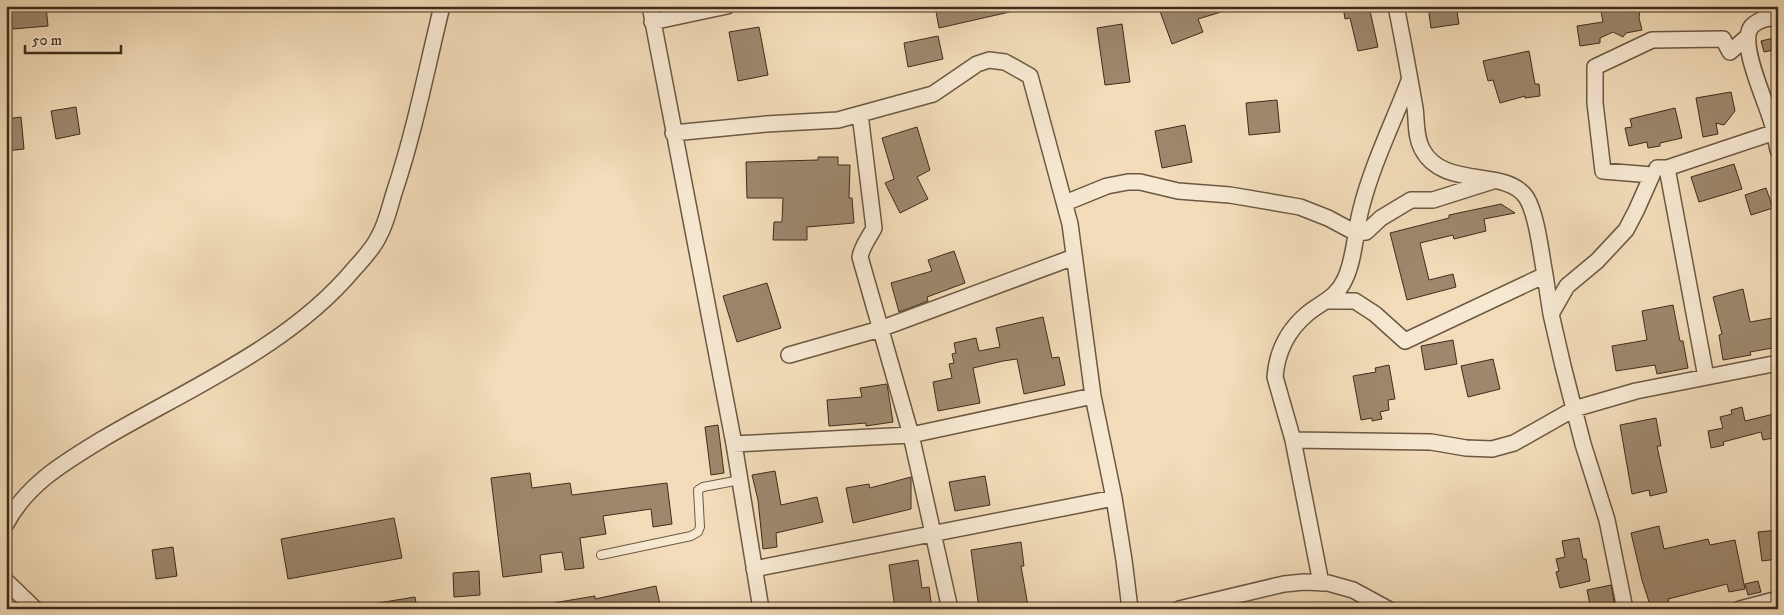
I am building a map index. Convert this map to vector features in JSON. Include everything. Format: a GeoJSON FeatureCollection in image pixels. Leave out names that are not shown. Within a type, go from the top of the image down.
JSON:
{"type":"FeatureCollection","features":[{"type":"Feature","properties":{"kind":"street"},"geometry":{"type":"LineString","coordinates":[[6,524],[22,500],[57,467],[125,426],[178,398],[239,362],[298,322],[341,286],[374,244],[386,219],[405,159],[442,6]]}},
{"type":"Feature","properties":{"kind":"street"},"geometry":{"type":"LineString","coordinates":[[650,6],[734,444],[761,609]]}},
{"type":"Feature","properties":{"kind":"street"},"geometry":{"type":"LineString","coordinates":[[652,22],[726,6]]}},
{"type":"Feature","properties":{"kind":"street"},"geometry":{"type":"LineString","coordinates":[[1396,6],[1415,110],[1417,136],[1422,150],[1432,162],[1445,172],[1494,181],[1513,187],[1525,196],[1532,209],[1551,314],[1574,409],[1607,520],[1624,609]]}},
{"type":"Feature","properties":{"kind":"street"},"geometry":{"type":"LineString","coordinates":[[1603,171],[1595,103],[1595,67],[1652,40],[1723,39],[1730,52],[1747,37],[1752,26],[1773,13]]}},
{"type":"Feature","properties":{"kind":"street"},"geometry":{"type":"LineString","coordinates":[[1747,37],[1756,76],[1776,131],[1778,150]]}},
{"type":"Feature","properties":{"kind":"street"},"geometry":{"type":"LineString","coordinates":[[674,133],[766,124],[838,120],[933,94],[977,64],[989,60],[1005,62],[1030,76],[1070,224],[1093,396],[1114,498],[1130,609]]}},
{"type":"Feature","properties":{"kind":"street"},"geometry":{"type":"LineString","coordinates":[[1321,583],[1293,440],[1276,377],[1278,356],[1286,337],[1307,314],[1327,301],[1345,280],[1371,175],[1409,81]]}},
{"type":"Feature","properties":{"kind":"street"},"geometry":{"type":"LineString","coordinates":[[860,114],[874,228],[869,240],[862,249],[860,257],[911,436],[950,609]]}},
{"type":"Feature","properties":{"kind":"street"},"geometry":{"type":"LineString","coordinates":[[1603,171],[1667,168],[1776,131]]}},
{"type":"Feature","properties":{"kind":"street"},"geometry":{"type":"LineString","coordinates":[[1667,168],[1706,377]]}},
{"type":"Feature","properties":{"kind":"street"},"geometry":{"type":"LineString","coordinates":[[1551,314],[1568,286],[1597,261],[1626,230],[1652,175],[1603,171]]}},
{"type":"Feature","properties":{"kind":"street"},"geometry":{"type":"LineString","coordinates":[[1064,203],[1107,186],[1140,182],[1178,190],[1230,195],[1300,207],[1328,218],[1356,233],[1366,232],[1381,218],[1411,200],[1433,200],[1494,181]]}},
{"type":"Feature","properties":{"kind":"street"},"geometry":{"type":"LineString","coordinates":[[789,355],[880,329],[1074,257]]}},
{"type":"Feature","properties":{"kind":"street"},"geometry":{"type":"LineString","coordinates":[[1327,301],[1355,301],[1375,314],[1405,341],[1545,275]]}},
{"type":"Feature","properties":{"kind":"street"},"geometry":{"type":"LineString","coordinates":[[1293,440],[1431,442],[1466,448],[1492,449],[1514,443],[1574,409],[1636,391],[1778,363]]}},
{"type":"Feature","properties":{"kind":"street"},"geometry":{"type":"LineString","coordinates":[[734,444],[911,436],[1093,396]]}},
{"type":"Feature","properties":{"kind":"street"},"geometry":{"type":"LineString","coordinates":[[754,569],[1114,498]]}},
{"type":"Feature","properties":{"kind":"street"},"geometry":{"type":"LineString","coordinates":[[6,581],[35,609]]}},
{"type":"Feature","properties":{"kind":"street"},"geometry":{"type":"LineString","coordinates":[[1179,609],[1284,584],[1304,582],[1328,583],[1353,590],[1388,609]]}},
{"type":"Feature","properties":{"kind":"street"},"geometry":{"type":"LineString","coordinates":[[1740,609],[1778,600]]}},
{"type":"Feature","properties":{"kind":"lane"},"geometry":{"type":"LineString","coordinates":[[601,555],[691,536],[698,532],[700,527],[698,490],[703,487],[740,480]]}},
{"type":"Feature","properties":{"kind":"building"},"geometry":{"type":"Polygon","coordinates":[[[46,6],[48,26],[13,29],[11,9],[46,6]]]}},
{"type":"Feature","properties":{"kind":"building"},"geometry":{"type":"Polygon","coordinates":[[[935,6],[1013,6],[1014,11],[939,28],[935,6]]]}},
{"type":"Feature","properties":{"kind":"building"},"geometry":{"type":"Polygon","coordinates":[[[1158,6],[1231,6],[1231,9],[1198,19],[1203,32],[1172,44],[1158,6]]]}},
{"type":"Feature","properties":{"kind":"building"},"geometry":{"type":"Polygon","coordinates":[[[1343,6],[1369,6],[1378,47],[1358,51],[1350,18],[1345,19],[1343,6]]]}},
{"type":"Feature","properties":{"kind":"building"},"geometry":{"type":"Polygon","coordinates":[[[1428,6],[1456,6],[1459,24],[1431,28],[1428,6]]]}},
{"type":"Feature","properties":{"kind":"building"},"geometry":{"type":"Polygon","coordinates":[[[1600,6],[1632,6],[1640,9],[1639,18],[1642,30],[1626,33],[1623,37],[1613,32],[1600,38],[1600,43],[1580,46],[1577,26],[1603,22],[1600,6]]]}},
{"type":"Feature","properties":{"kind":"building"},"geometry":{"type":"Polygon","coordinates":[[[1122,24],[1130,82],[1105,85],[1097,28],[1122,24]]]}},
{"type":"Feature","properties":{"kind":"building"},"geometry":{"type":"Polygon","coordinates":[[[759,27],[768,75],[738,81],[729,32],[759,27]]]}},
{"type":"Feature","properties":{"kind":"building"},"geometry":{"type":"Polygon","coordinates":[[[938,36],[943,59],[908,67],[904,43],[938,36]]]}},
{"type":"Feature","properties":{"kind":"building"},"geometry":{"type":"Polygon","coordinates":[[[1778,37],[1778,49],[1764,52],[1761,41],[1778,37]]]}},
{"type":"Feature","properties":{"kind":"building"},"geometry":{"type":"Polygon","coordinates":[[[1529,51],[1535,84],[1539,84],[1540,96],[1525,98],[1525,96],[1500,103],[1493,80],[1488,81],[1483,61],[1529,51]]]}},
{"type":"Feature","properties":{"kind":"building"},"geometry":{"type":"Polygon","coordinates":[[[1731,92],[1735,111],[1724,125],[1716,123],[1718,134],[1703,137],[1696,98],[1731,92]]]}},
{"type":"Feature","properties":{"kind":"building"},"geometry":{"type":"Polygon","coordinates":[[[1277,100],[1280,132],[1249,135],[1246,103],[1277,100]]]}},
{"type":"Feature","properties":{"kind":"building"},"geometry":{"type":"Polygon","coordinates":[[[76,107],[80,134],[56,139],[51,111],[76,107]]]}},
{"type":"Feature","properties":{"kind":"building"},"geometry":{"type":"Polygon","coordinates":[[[1675,108],[1682,138],[1648,148],[1647,142],[1629,146],[1625,128],[1632,127],[1630,119],[1675,108]]]}},
{"type":"Feature","properties":{"kind":"building"},"geometry":{"type":"Polygon","coordinates":[[[21,117],[24,149],[6,151],[6,119],[21,117]]]}},
{"type":"Feature","properties":{"kind":"building"},"geometry":{"type":"Polygon","coordinates":[[[1185,125],[1192,162],[1162,168],[1155,131],[1185,125]]]}},
{"type":"Feature","properties":{"kind":"building"},"geometry":{"type":"Polygon","coordinates":[[[917,127],[930,170],[917,177],[928,199],[900,213],[885,183],[894,179],[882,138],[917,127]]]}},
{"type":"Feature","properties":{"kind":"building"},"geometry":{"type":"Polygon","coordinates":[[[818,157],[838,157],[838,165],[850,165],[849,198],[852,198],[854,223],[807,227],[807,240],[773,240],[774,222],[782,222],[783,198],[747,198],[746,162],[818,160],[818,157]]]}},
{"type":"Feature","properties":{"kind":"building"},"geometry":{"type":"Polygon","coordinates":[[[1734,164],[1742,189],[1699,202],[1691,177],[1734,164]]]}},
{"type":"Feature","properties":{"kind":"building"},"geometry":{"type":"Polygon","coordinates":[[[1766,188],[1773,208],[1751,215],[1745,195],[1766,188]]]}},
{"type":"Feature","properties":{"kind":"building"},"geometry":{"type":"Polygon","coordinates":[[[1501,204],[1515,213],[1484,219],[1486,231],[1454,239],[1453,235],[1420,243],[1429,280],[1453,274],[1456,287],[1407,300],[1390,233],[1449,218],[1449,215],[1501,204]]]}},
{"type":"Feature","properties":{"kind":"building"},"geometry":{"type":"Polygon","coordinates":[[[954,251],[965,283],[927,297],[928,301],[899,312],[891,283],[932,271],[928,260],[954,251]]]}},
{"type":"Feature","properties":{"kind":"building"},"geometry":{"type":"Polygon","coordinates":[[[767,283],[781,328],[737,342],[723,296],[767,283]]]}},
{"type":"Feature","properties":{"kind":"building"},"geometry":{"type":"Polygon","coordinates":[[[1743,289],[1750,322],[1778,317],[1778,347],[1750,352],[1751,355],[1723,360],[1719,335],[1722,334],[1713,297],[1743,289]]]}},
{"type":"Feature","properties":{"kind":"building"},"geometry":{"type":"Polygon","coordinates":[[[1673,305],[1680,341],[1683,341],[1688,368],[1657,374],[1655,365],[1616,371],[1612,346],[1647,340],[1642,311],[1673,305]]]}},
{"type":"Feature","properties":{"kind":"building"},"geometry":{"type":"Polygon","coordinates":[[[1043,317],[1052,358],[1059,357],[1065,385],[1024,394],[1017,359],[1003,361],[973,368],[980,403],[938,411],[933,382],[952,378],[949,364],[954,363],[952,354],[956,353],[954,343],[976,338],[979,351],[1000,347],[996,328],[1043,317]]]}},
{"type":"Feature","properties":{"kind":"building"},"geometry":{"type":"Polygon","coordinates":[[[1453,340],[1457,364],[1425,370],[1421,346],[1453,340]]]}},
{"type":"Feature","properties":{"kind":"building"},"geometry":{"type":"Polygon","coordinates":[[[1493,359],[1500,389],[1468,397],[1461,366],[1493,359]]]}},
{"type":"Feature","properties":{"kind":"building"},"geometry":{"type":"Polygon","coordinates":[[[1389,365],[1395,399],[1388,400],[1389,410],[1380,412],[1382,419],[1372,421],[1372,418],[1361,420],[1353,376],[1376,372],[1375,368],[1389,365]]]}},
{"type":"Feature","properties":{"kind":"building"},"geometry":{"type":"Polygon","coordinates":[[[887,384],[893,422],[866,426],[866,423],[829,426],[827,400],[862,397],[860,388],[887,384]]]}},
{"type":"Feature","properties":{"kind":"building"},"geometry":{"type":"Polygon","coordinates":[[[1742,407],[1745,421],[1778,413],[1778,437],[1763,440],[1761,432],[1723,442],[1724,445],[1711,448],[1708,431],[1723,428],[1720,417],[1732,414],[1731,410],[1742,407]]]}},
{"type":"Feature","properties":{"kind":"building"},"geometry":{"type":"Polygon","coordinates":[[[1656,418],[1661,446],[1657,446],[1667,492],[1650,496],[1649,490],[1632,494],[1620,425],[1656,418]]]}},
{"type":"Feature","properties":{"kind":"building"},"geometry":{"type":"Polygon","coordinates":[[[718,425],[724,473],[711,475],[705,427],[718,425]]]}},
{"type":"Feature","properties":{"kind":"building"},"geometry":{"type":"Polygon","coordinates":[[[775,471],[781,505],[817,497],[823,522],[776,533],[777,547],[763,549],[758,500],[752,475],[775,471]]]}},
{"type":"Feature","properties":{"kind":"building"},"geometry":{"type":"Polygon","coordinates":[[[530,473],[532,488],[570,483],[572,495],[667,483],[672,524],[653,527],[651,509],[603,516],[606,534],[580,538],[584,568],[565,570],[562,552],[540,555],[542,572],[503,577],[491,478],[530,473]]]}},
{"type":"Feature","properties":{"kind":"building"},"geometry":{"type":"Polygon","coordinates":[[[985,476],[990,505],[955,511],[949,482],[985,476]]]}},
{"type":"Feature","properties":{"kind":"building"},"geometry":{"type":"Polygon","coordinates":[[[911,477],[911,509],[853,523],[846,488],[869,484],[870,488],[911,477]]]}},
{"type":"Feature","properties":{"kind":"building"},"geometry":{"type":"Polygon","coordinates":[[[394,518],[402,558],[288,579],[281,539],[394,518]]]}},
{"type":"Feature","properties":{"kind":"building"},"geometry":{"type":"Polygon","coordinates":[[[1659,526],[1664,549],[1708,539],[1710,545],[1735,540],[1745,589],[1729,592],[1727,584],[1668,599],[1669,603],[1651,608],[1631,533],[1659,526]]]}},
{"type":"Feature","properties":{"kind":"building"},"geometry":{"type":"Polygon","coordinates":[[[1778,530],[1778,559],[1762,561],[1758,532],[1778,530]]]}},
{"type":"Feature","properties":{"kind":"building"},"geometry":{"type":"Polygon","coordinates":[[[1579,538],[1583,559],[1586,559],[1590,581],[1560,588],[1556,572],[1559,571],[1556,559],[1565,557],[1562,541],[1579,538]]]}},
{"type":"Feature","properties":{"kind":"building"},"geometry":{"type":"Polygon","coordinates":[[[1021,542],[1024,566],[1021,566],[1028,606],[1012,609],[979,609],[971,550],[1021,542]]]}},
{"type":"Feature","properties":{"kind":"building"},"geometry":{"type":"Polygon","coordinates":[[[173,547],[177,576],[156,579],[152,550],[173,547]]]}},
{"type":"Feature","properties":{"kind":"building"},"geometry":{"type":"Polygon","coordinates":[[[918,560],[922,588],[929,587],[932,609],[895,609],[889,565],[918,560]]]}},
{"type":"Feature","properties":{"kind":"building"},"geometry":{"type":"Polygon","coordinates":[[[479,571],[480,595],[454,597],[453,573],[479,571]]]}},
{"type":"Feature","properties":{"kind":"building"},"geometry":{"type":"Polygon","coordinates":[[[1758,581],[1761,592],[1748,595],[1745,584],[1758,581]]]}},
{"type":"Feature","properties":{"kind":"building"},"geometry":{"type":"Polygon","coordinates":[[[1611,585],[1615,607],[1591,609],[1587,590],[1611,585]]]}},
{"type":"Feature","properties":{"kind":"building"},"geometry":{"type":"Polygon","coordinates":[[[656,586],[661,609],[554,609],[553,603],[595,596],[595,599],[656,586]]]}},
{"type":"Feature","properties":{"kind":"building"},"geometry":{"type":"Polygon","coordinates":[[[415,597],[417,609],[379,609],[378,603],[415,597]]]}}]}
